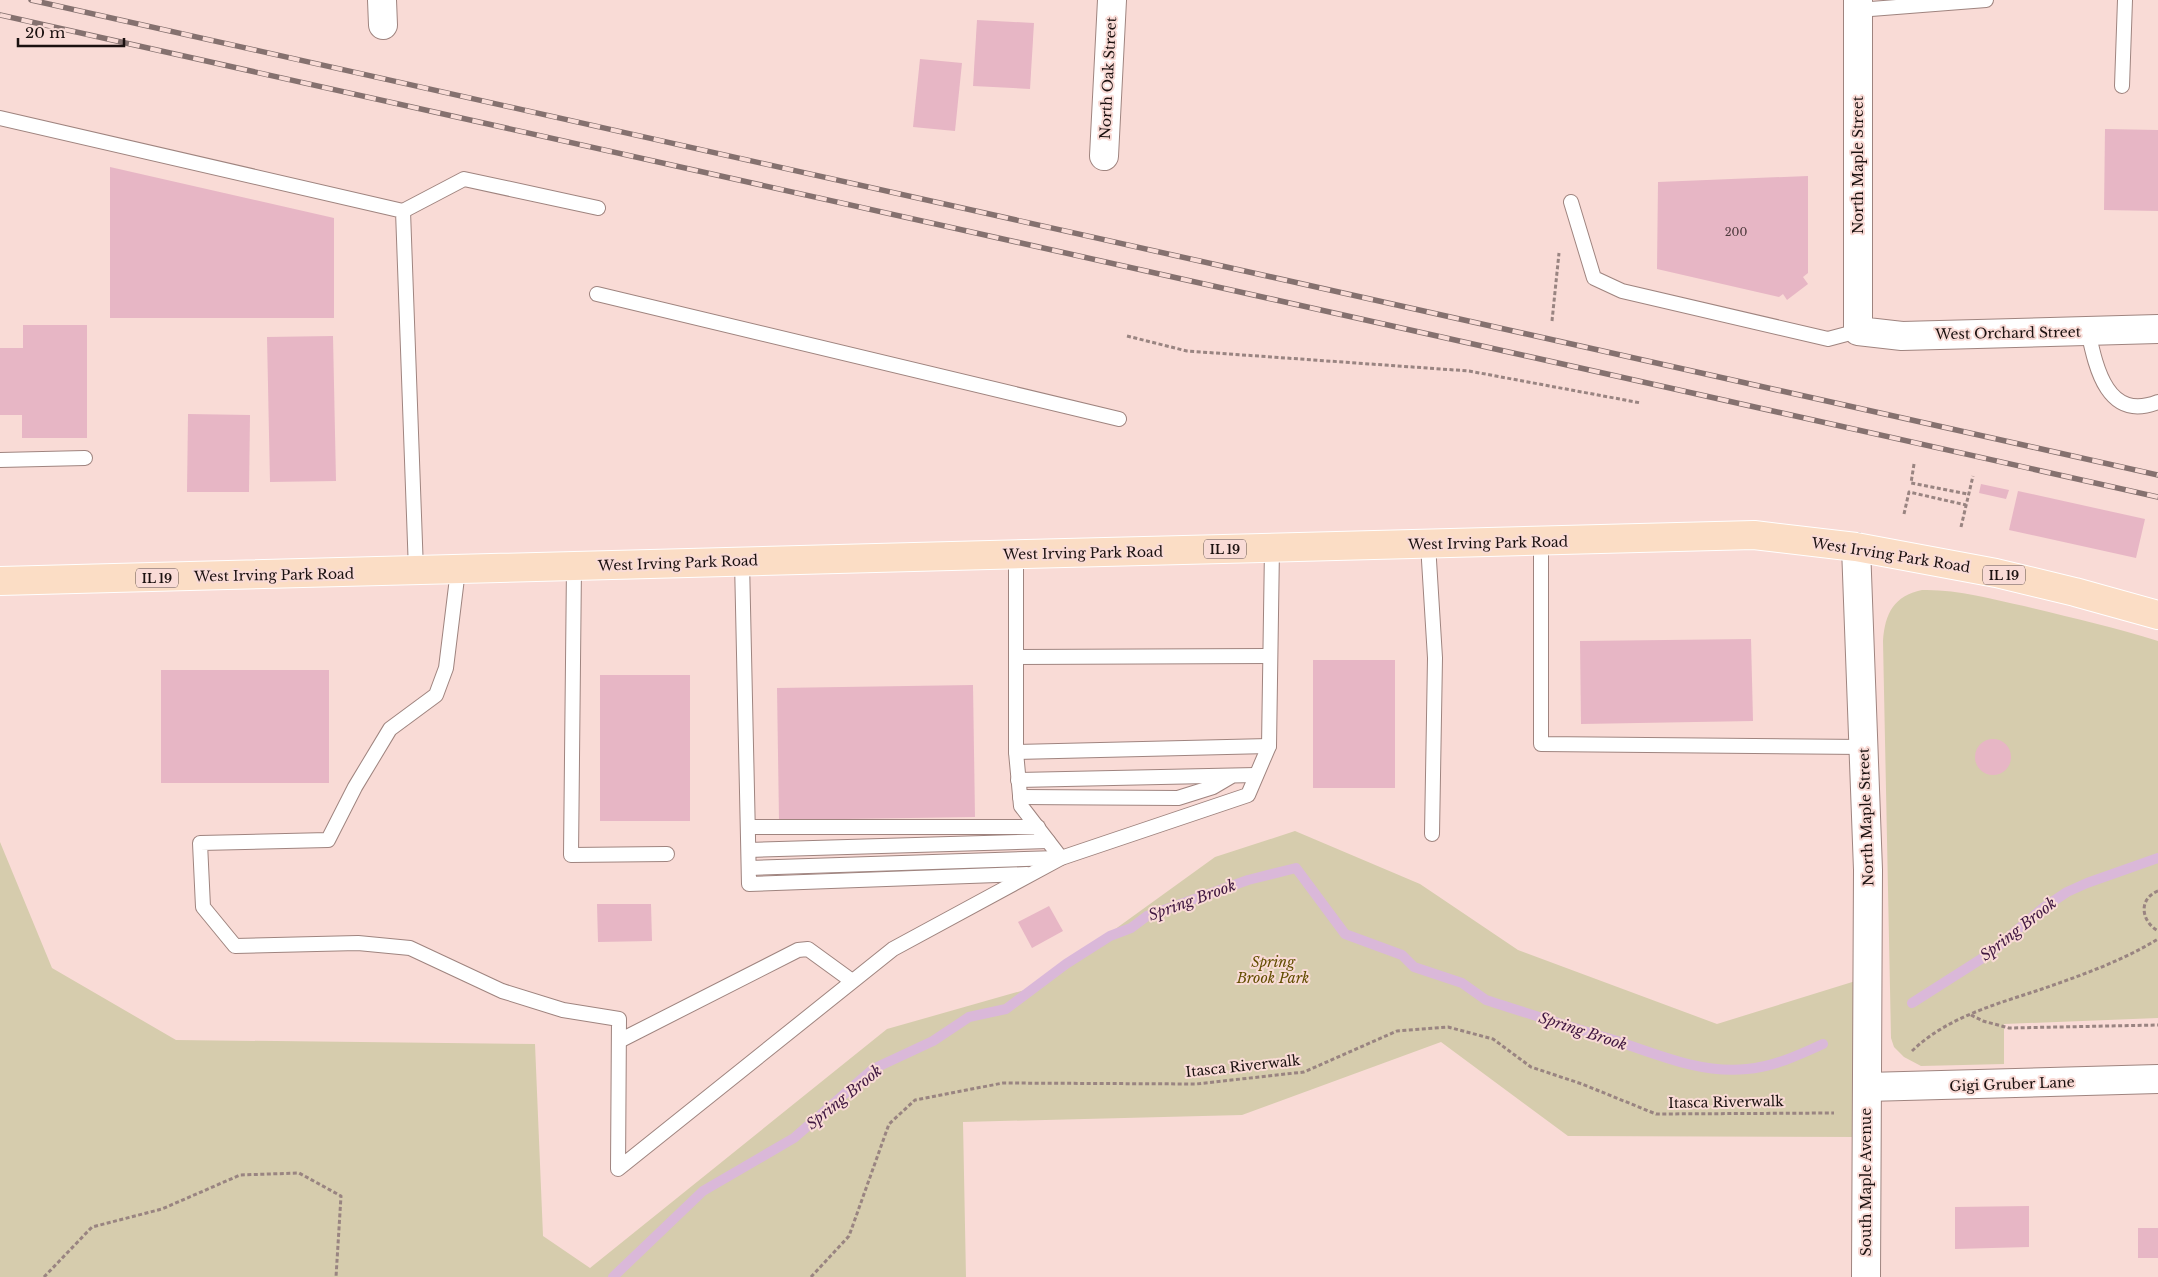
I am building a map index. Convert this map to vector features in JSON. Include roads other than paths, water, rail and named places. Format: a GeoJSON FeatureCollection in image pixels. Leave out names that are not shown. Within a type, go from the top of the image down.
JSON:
{"type":"FeatureCollection","features":[{"type":"Feature","properties":{"kind":"main road","name":"West Irving Park Road"},"geometry":{"type":"LineString","coordinates":[[0,581],[1754,535],[1856,547],[1996,573],[2075,592],[2158,616]]}},
{"type":"Feature","properties":{"kind":"street","name":"North Oak Street"},"geometry":{"type":"LineString","coordinates":[[1104,156],[1112,0]]}},
{"type":"Feature","properties":{"kind":"street","name":"North Maple Street"},"geometry":{"type":"LineString","coordinates":[[1858,5],[1858,330]]}},
{"type":"Feature","properties":{"kind":"street","name":"West Orchard Street"},"geometry":{"type":"LineString","coordinates":[[1858,330],[1902,336],[2158,329]]}},
{"type":"Feature","properties":{"kind":"street","name":"North Maple Street"},"geometry":{"type":"LineString","coordinates":[[1856,547],[1868,898],[1867,1087]]}},
{"type":"Feature","properties":{"kind":"street","name":"Gigi Gruber Lane"},"geometry":{"type":"LineString","coordinates":[[1867,1087],[2158,1079]]}},
{"type":"Feature","properties":{"kind":"street","name":"South Maple Avenue"},"geometry":{"type":"LineString","coordinates":[[1866,1277],[1867,1087]]}},
{"type":"Feature","properties":{"kind":"lane"},"geometry":{"type":"LineString","coordinates":[[1858,5],[1986,0]]}},
{"type":"Feature","properties":{"kind":"lane"},"geometry":{"type":"LineString","coordinates":[[2122,86],[2125,0]]}},
{"type":"Feature","properties":{"kind":"lane"},"geometry":{"type":"LineString","coordinates":[[0,118],[403,211],[464,179],[598,208]]}},
{"type":"Feature","properties":{"kind":"lane"},"geometry":{"type":"LineString","coordinates":[[1571,202],[1594,278],[1622,291],[1828,339],[1858,330]]}},
{"type":"Feature","properties":{"kind":"lane"},"geometry":{"type":"LineString","coordinates":[[403,211],[416,571]]}},
{"type":"Feature","properties":{"kind":"lane"},"geometry":{"type":"LineString","coordinates":[[597,294],[1119,419]]}},
{"type":"Feature","properties":{"kind":"lane"},"geometry":{"type":"LineString","coordinates":[[2088,331],[2095,364],[2102,383],[2114,399],[2131,405],[2145,407],[2158,402]]}},
{"type":"Feature","properties":{"kind":"lane"},"geometry":{"type":"LineString","coordinates":[[0,460],[85,458]]}},
{"type":"Feature","properties":{"kind":"lane"},"geometry":{"type":"LineString","coordinates":[[1541,541],[1541,744],[1864,747]]}},
{"type":"Feature","properties":{"kind":"lane"},"geometry":{"type":"LineString","coordinates":[[1428,544],[1435,658],[1432,834]]}},
{"type":"Feature","properties":{"kind":"lane"},"geometry":{"type":"LineString","coordinates":[[458,570],[446,668],[436,696],[390,729],[355,787],[328,840],[200,843],[203,907],[235,946],[358,943],[410,948],[502,991],[563,1010],[620,1018],[618,1169],[893,948],[1061,858],[1248,795],[1269,746],[1272,548]]}},
{"type":"Feature","properties":{"kind":"lane"},"geometry":{"type":"LineString","coordinates":[[1016,554],[1016,752],[1021,806],[1061,858]]}},
{"type":"Feature","properties":{"kind":"lane"},"geometry":{"type":"LineString","coordinates":[[742,561],[750,884],[1031,874]]}},
{"type":"Feature","properties":{"kind":"lane"},"geometry":{"type":"LineString","coordinates":[[574,566],[571,855],[667,854]]}},
{"type":"Feature","properties":{"kind":"lane"},"geometry":{"type":"LineString","coordinates":[[1016,657],[1270,656]]}},
{"type":"Feature","properties":{"kind":"lane"},"geometry":{"type":"LineString","coordinates":[[1016,752],[1269,746]]}},
{"type":"Feature","properties":{"kind":"lane"},"geometry":{"type":"LineString","coordinates":[[1020,797],[1178,798],[1213,787],[1232,776]]}},
{"type":"Feature","properties":{"kind":"lane"},"geometry":{"type":"LineString","coordinates":[[1018,780],[1256,776]]}},
{"type":"Feature","properties":{"kind":"lane"},"geometry":{"type":"LineString","coordinates":[[748,827],[1038,827]]}},
{"type":"Feature","properties":{"kind":"lane"},"geometry":{"type":"LineString","coordinates":[[749,850],[1048,841]]}},
{"type":"Feature","properties":{"kind":"lane"},"geometry":{"type":"LineString","coordinates":[[749,868],[1061,858]]}},
{"type":"Feature","properties":{"kind":"lane"},"geometry":{"type":"LineString","coordinates":[[620,1041],[798,950],[808,949],[852,982]]}},
{"type":"Feature","properties":{"kind":"waterway","name":"Spring Brook"},"geometry":{"type":"LineString","coordinates":[[1912,1003],[1989,954],[2043,908],[2067,892],[2158,858]]}},
{"type":"Feature","properties":{"kind":"waterway","name":"Spring Brook"},"geometry":{"type":"LineString","coordinates":[[613,1277],[703,1191],[794,1138],[873,1069],[933,1041],[969,1017],[1006,1009],[1066,964],[1110,936],[1131,928],[1147,916],[1248,880],[1296,868],[1345,934],[1402,955],[1414,967],[1462,983],[1486,1000],[1681,1062],[1714,1069],[1730,1070],[1766,1066],[1823,1044]]}},
{"type":"Feature","properties":{"kind":"railway"},"geometry":{"type":"LineString","coordinates":[[31,0],[2158,475]]}},
{"type":"Feature","properties":{"kind":"railway"},"geometry":{"type":"LineString","coordinates":[[0,15],[2158,497]]}},
{"type":"Feature","properties":{"kind":"park label","name":"Spring Brook Park"},"geometry":{"type":"Point","coordinates":[1273,970]}}]}
